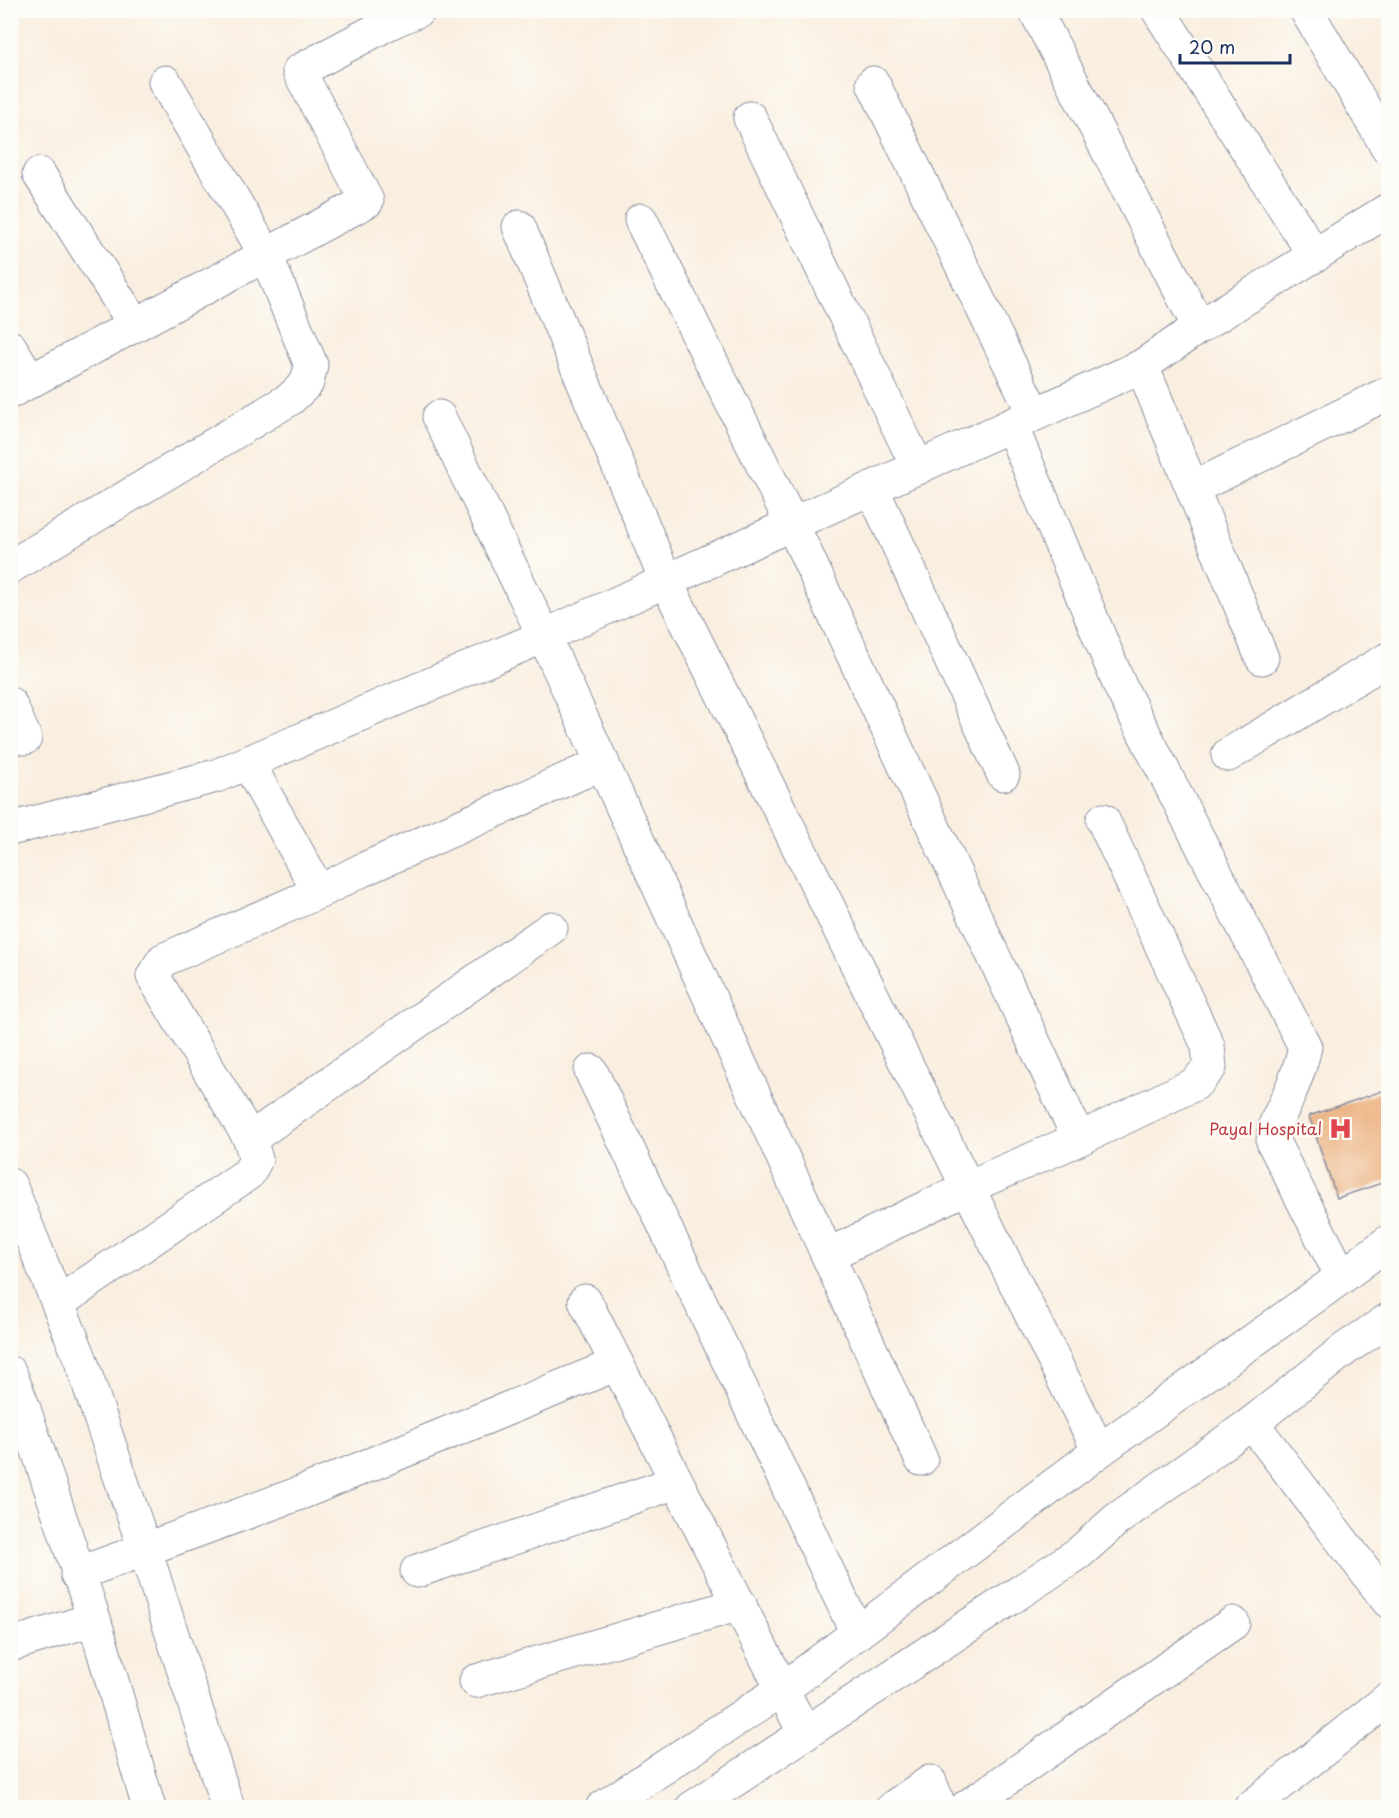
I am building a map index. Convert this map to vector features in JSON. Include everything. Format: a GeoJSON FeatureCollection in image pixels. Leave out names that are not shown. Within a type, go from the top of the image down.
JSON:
{"type":"FeatureCollection","features":[{"type":"Feature","properties":{"kind":"street"},"geometry":{"type":"LineString","coordinates":[[1035,10],[1199,327]]}},
{"type":"Feature","properties":{"kind":"street"},"geometry":{"type":"LineString","coordinates":[[1158,10],[1316,256]]}},
{"type":"Feature","properties":{"kind":"street"},"geometry":{"type":"LineString","coordinates":[[1306,10],[1389,148]]}},
{"type":"Feature","properties":{"kind":"street"},"geometry":{"type":"LineString","coordinates":[[10,347],[21,387],[367,201],[299,71],[400,14]]}},
{"type":"Feature","properties":{"kind":"street"},"geometry":{"type":"LineString","coordinates":[[10,567],[290,399],[307,383],[311,365],[266,255],[165,82]]}},
{"type":"Feature","properties":{"kind":"street"},"geometry":{"type":"LineString","coordinates":[[873,83],[1023,420],[1120,686],[1305,1047],[1300,1068],[1274,1124],[1273,1142],[1342,1277]]}},
{"type":"Feature","properties":{"kind":"street"},"geometry":{"type":"LineString","coordinates":[[750,118],[918,468]]}},
{"type":"Feature","properties":{"kind":"street"},"geometry":{"type":"LineString","coordinates":[[39,174],[135,326]]}},
{"type":"Feature","properties":{"kind":"street"},"geometry":{"type":"LineString","coordinates":[[10,829],[216,776],[544,636],[1142,366],[1199,327],[1389,210]]}},
{"type":"Feature","properties":{"kind":"street"},"geometry":{"type":"LineString","coordinates":[[641,220],[792,524],[1079,1139]]}},
{"type":"Feature","properties":{"kind":"street"},"geometry":{"type":"LineString","coordinates":[[519,227],[666,581],[1099,1451]]}},
{"type":"Feature","properties":{"kind":"street"},"geometry":{"type":"LineString","coordinates":[[1142,366],[1262,658]]}},
{"type":"Feature","properties":{"kind":"street"},"geometry":{"type":"LineString","coordinates":[[1193,488],[1389,393]]}},
{"type":"Feature","properties":{"kind":"street"},"geometry":{"type":"LineString","coordinates":[[439,417],[603,763],[921,1459]]}},
{"type":"Feature","properties":{"kind":"street"},"geometry":{"type":"LineString","coordinates":[[872,488],[1003,774]]}},
{"type":"Feature","properties":{"kind":"street"},"geometry":{"type":"LineString","coordinates":[[1228,756],[1389,658]]}},
{"type":"Feature","properties":{"kind":"street"},"geometry":{"type":"LineString","coordinates":[[10,704],[25,738]]}},
{"type":"Feature","properties":{"kind":"street"},"geometry":{"type":"LineString","coordinates":[[248,763],[320,892]]}},
{"type":"Feature","properties":{"kind":"street"},"geometry":{"type":"LineString","coordinates":[[58,1303],[249,1173],[256,1159],[250,1139],[153,976],[164,960],[320,892],[362,870],[603,763]]}},
{"type":"Feature","properties":{"kind":"street"},"geometry":{"type":"LineString","coordinates":[[828,1255],[968,1187],[1079,1139],[1195,1084],[1210,1067],[1208,1046],[1103,820]]}},
{"type":"Feature","properties":{"kind":"street"},"geometry":{"type":"LineString","coordinates":[[250,1139],[552,928]]}},
{"type":"Feature","properties":{"kind":"street"},"geometry":{"type":"LineString","coordinates":[[591,1071],[857,1633]]}},
{"type":"Feature","properties":{"kind":"street"},"geometry":{"type":"LineString","coordinates":[[10,1185],[80,1358],[228,1808]]}},
{"type":"Feature","properties":{"kind":"street"},"geometry":{"type":"LineString","coordinates":[[602,1808],[783,1689],[1099,1451],[1389,1242]]}},
{"type":"Feature","properties":{"kind":"street"},"geometry":{"type":"LineString","coordinates":[[585,1301],[805,1734]]}},
{"type":"Feature","properties":{"kind":"street"},"geometry":{"type":"LineString","coordinates":[[692,1808],[1079,1553],[1116,1520],[1252,1423],[1345,1349],[1389,1320]]}},
{"type":"Feature","properties":{"kind":"street"},"geometry":{"type":"LineString","coordinates":[[77,1574],[303,1492],[617,1364]]}},
{"type":"Feature","properties":{"kind":"street"},"geometry":{"type":"LineString","coordinates":[[10,1374],[23,1406],[77,1574],[94,1619],[149,1808]]}},
{"type":"Feature","properties":{"kind":"street"},"geometry":{"type":"LineString","coordinates":[[1252,1423],[1389,1601]]}},
{"type":"Feature","properties":{"kind":"street"},"geometry":{"type":"LineString","coordinates":[[417,1571],[677,1482]]}},
{"type":"Feature","properties":{"kind":"street"},"geometry":{"type":"LineString","coordinates":[[476,1681],[740,1604]]}},
{"type":"Feature","properties":{"kind":"street"},"geometry":{"type":"LineString","coordinates":[[10,1645],[94,1619]]}},
{"type":"Feature","properties":{"kind":"street"},"geometry":{"type":"LineString","coordinates":[[965,1808],[1233,1623]]}},
{"type":"Feature","properties":{"kind":"street"},"geometry":{"type":"LineString","coordinates":[[1271,1801],[1389,1699]]}},
{"type":"Feature","properties":{"kind":"street"},"geometry":{"type":"LineString","coordinates":[[892,1808],[930,1782],[940,1808]]}},
{"type":"Feature","properties":{"kind":"building"},"geometry":{"type":"Polygon","coordinates":[[[1388,1089],[1388,1181],[1337,1198],[1309,1116],[1388,1089]]]}},
{"type":"Feature","properties":{"kind":"place","name":"Payal Hospital"},"geometry":{"type":"Point","coordinates":[1340,1129]}}]}
